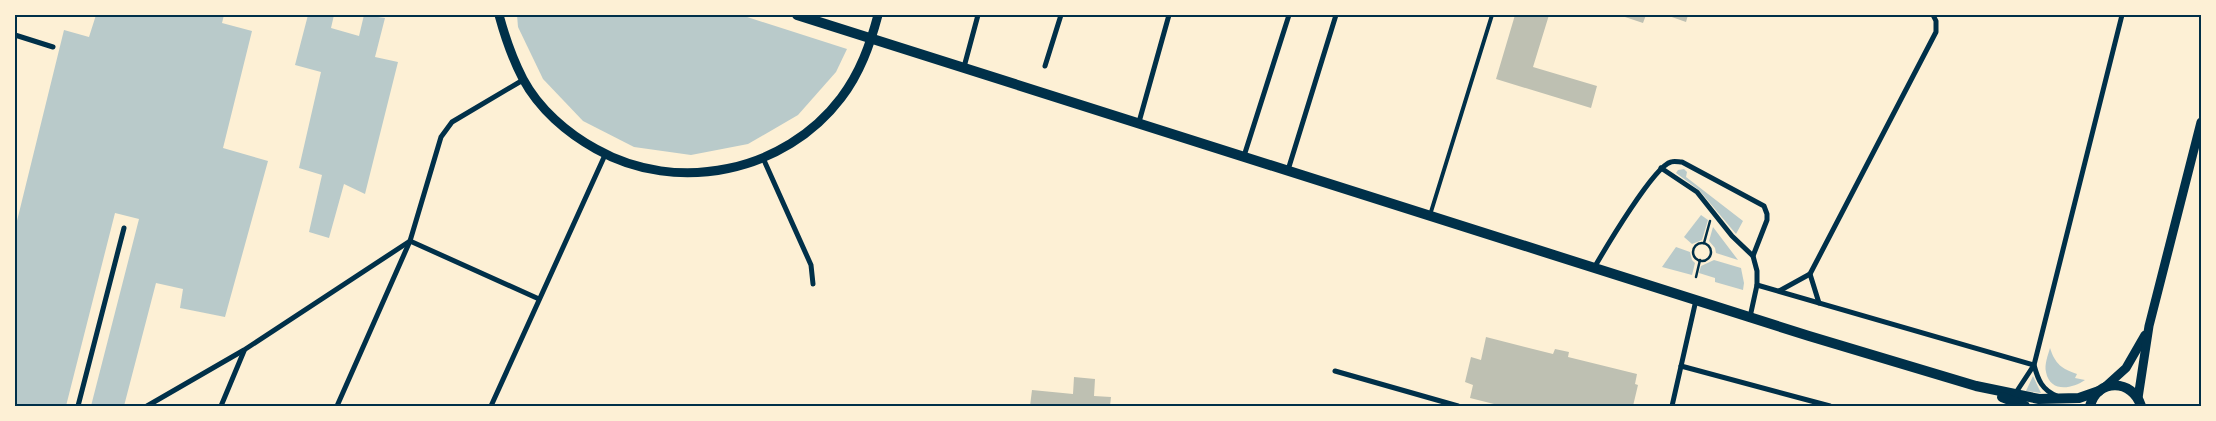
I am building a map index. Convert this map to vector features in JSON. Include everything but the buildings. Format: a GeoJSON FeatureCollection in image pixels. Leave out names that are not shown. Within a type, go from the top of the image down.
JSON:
{"type":"FeatureCollection","features":[{"type":"Feature","properties":{"kind":"main road"},"geometry":{"type":"LineString","coordinates":[[796,15],[1594,268],[1976,386],[2039,399],[2063,399],[2079,398],[2112,385],[2127,387],[2139,402],[2145,406]]}},
{"type":"Feature","properties":{"kind":"main road"},"geometry":{"type":"LineString","coordinates":[[1976,386],[2025,406]]}},
{"type":"Feature","properties":{"kind":"main road"},"geometry":{"type":"LineString","coordinates":[[2090,406],[2102,389]]}},
{"type":"Feature","properties":{"kind":"street"},"geometry":{"type":"LineString","coordinates":[[499,15],[508,48],[523,80],[540,103],[559,123],[581,141],[605,155],[648,169],[684,174],[728,169],[763,158],[792,143],[824,116],[841,98],[859,70],[872,39],[878,15]]}},
{"type":"Feature","properties":{"kind":"street"},"geometry":{"type":"LineString","coordinates":[[964,67],[978,15]]}},
{"type":"Feature","properties":{"kind":"street"},"geometry":{"type":"LineString","coordinates":[[1045,66],[1061,15]]}},
{"type":"Feature","properties":{"kind":"street"},"geometry":{"type":"LineString","coordinates":[[1138,122],[1169,15]]}},
{"type":"Feature","properties":{"kind":"street"},"geometry":{"type":"LineString","coordinates":[[1244,156],[1289,15]]}},
{"type":"Feature","properties":{"kind":"street"},"geometry":{"type":"LineString","coordinates":[[1288,170],[1336,15]]}},
{"type":"Feature","properties":{"kind":"street"},"geometry":{"type":"LineString","coordinates":[[1779,290],[1810,274],[1936,32],[1936,21],[1933,15]]}},
{"type":"Feature","properties":{"kind":"street"},"geometry":{"type":"LineString","coordinates":[[2014,394],[2034,365],[2122,15]]}},
{"type":"Feature","properties":{"kind":"street"},"geometry":{"type":"LineString","coordinates":[[15,35],[53,47]]}},
{"type":"Feature","properties":{"kind":"street"},"geometry":{"type":"LineString","coordinates":[[337,406],[410,241],[441,137],[452,122],[523,80]]}},
{"type":"Feature","properties":{"kind":"street"},"geometry":{"type":"LineString","coordinates":[[2139,402],[2149,326],[2201,122]]}},
{"type":"Feature","properties":{"kind":"street"},"geometry":{"type":"LineString","coordinates":[[490,406],[605,155]]}},
{"type":"Feature","properties":{"kind":"street"},"geometry":{"type":"LineString","coordinates":[[763,158],[811,265],[813,284]]}},
{"type":"Feature","properties":{"kind":"street"},"geometry":{"type":"LineString","coordinates":[[1594,268],[1611,237],[1661,168],[1670,162],[1682,162],[1764,206],[1767,220],[1752,256]]}},
{"type":"Feature","properties":{"kind":"street"},"geometry":{"type":"LineString","coordinates":[[1661,168],[1697,192],[1732,236],[1752,256],[1757,271],[1757,285],[1750,317]]}},
{"type":"Feature","properties":{"kind":"street"},"geometry":{"type":"LineString","coordinates":[[78,406],[124,228]]}},
{"type":"Feature","properties":{"kind":"street"},"geometry":{"type":"LineString","coordinates":[[410,241],[539,299]]}},
{"type":"Feature","properties":{"kind":"street"},"geometry":{"type":"LineString","coordinates":[[147,406],[244,350],[410,241]]}},
{"type":"Feature","properties":{"kind":"street"},"geometry":{"type":"LineString","coordinates":[[1810,274],[1819,303]]}},
{"type":"Feature","properties":{"kind":"street"},"geometry":{"type":"LineString","coordinates":[[1757,285],[2034,365],[2045,389],[2063,399]]}},
{"type":"Feature","properties":{"kind":"street"},"geometry":{"type":"LineString","coordinates":[[1672,406],[1696,300]]}},
{"type":"Feature","properties":{"kind":"street"},"geometry":{"type":"LineString","coordinates":[[2102,389],[2132,360],[2149,326]]}},
{"type":"Feature","properties":{"kind":"street"},"geometry":{"type":"LineString","coordinates":[[221,406],[244,350]]}},
{"type":"Feature","properties":{"kind":"street"},"geometry":{"type":"LineString","coordinates":[[1681,366],[1830,406]]}},
{"type":"Feature","properties":{"kind":"street"},"geometry":{"type":"LineString","coordinates":[[1335,371],[1458,406]]}},
{"type":"Feature","properties":{"kind":"lane"},"geometry":{"type":"LineString","coordinates":[[1430,215],[1492,15]]}},
{"type":"Feature","properties":{"kind":"path"},"geometry":{"type":"LineString","coordinates":[[1704,244],[1713,210]]}},
{"type":"Feature","properties":{"kind":"path"},"geometry":{"type":"LineString","coordinates":[[1704,244],[1710,247],[1711,255],[1706,260],[1700,260],[1694,256],[1694,250],[1697,245],[1704,244]]}},
{"type":"Feature","properties":{"kind":"path"},"geometry":{"type":"LineString","coordinates":[[1696,277],[1700,260]]}},
{"type":"Feature","properties":{"kind":"shaded area"},"geometry":{"type":"Polygon","coordinates":[[[96,15],[224,15],[222,23],[252,31],[223,148],[268,161],[225,317],[180,308],[183,289],[156,283],[124,406],[91,406],[139,219],[115,213],[66,406],[15,406],[15,229],[64,30],[89,37],[96,15]]]}},
{"type":"Feature","properties":{"kind":"shaded area"},"geometry":{"type":"Polygon","coordinates":[[[308,15],[334,15],[331,28],[359,36],[364,15],[385,18],[375,57],[398,62],[365,194],[344,184],[329,238],[309,232],[322,175],[299,168],[321,72],[295,65],[308,15]]]}},
{"type":"Feature","properties":{"kind":"shaded area"},"geometry":{"type":"Polygon","coordinates":[[[517,15],[741,15],[847,49],[836,72],[798,115],[748,144],[691,155],[634,147],[583,121],[543,79],[518,27],[517,15]]]}},
{"type":"Feature","properties":{"kind":"shaded area"},"geometry":{"type":"Polygon","coordinates":[[[1684,169],[1687,172],[1686,177],[1743,221],[1736,234],[1699,190],[1676,173],[1678,170],[1684,169]]]}},
{"type":"Feature","properties":{"kind":"shaded area"},"geometry":{"type":"Polygon","coordinates":[[[1701,215],[1708,220],[1702,240],[1692,244],[1684,237],[1701,215]]]}},
{"type":"Feature","properties":{"kind":"shaded area"},"geometry":{"type":"Polygon","coordinates":[[[1713,227],[1738,260],[1716,253],[1715,248],[1709,241],[1713,227]]]}},
{"type":"Feature","properties":{"kind":"shaded area"},"geometry":{"type":"Polygon","coordinates":[[[1676,247],[1690,252],[1695,263],[1692,275],[1662,267],[1676,247]]]}},
{"type":"Feature","properties":{"kind":"shaded area"},"geometry":{"type":"Polygon","coordinates":[[[1714,260],[1741,268],[1744,283],[1743,290],[1715,282],[1715,278],[1699,273],[1701,266],[1714,260]]]}},
{"type":"Feature","properties":{"kind":"shaded area"},"geometry":{"type":"Polygon","coordinates":[[[2050,348],[2054,358],[2060,365],[2077,374],[2075,378],[2085,380],[2068,387],[2057,386],[2052,383],[2048,379],[2046,369],[2050,348]]]}},
{"type":"Feature","properties":{"kind":"shaded area"},"geometry":{"type":"Polygon","coordinates":[[[2033,376],[2041,393],[2026,391],[2033,376]]]}}]}
